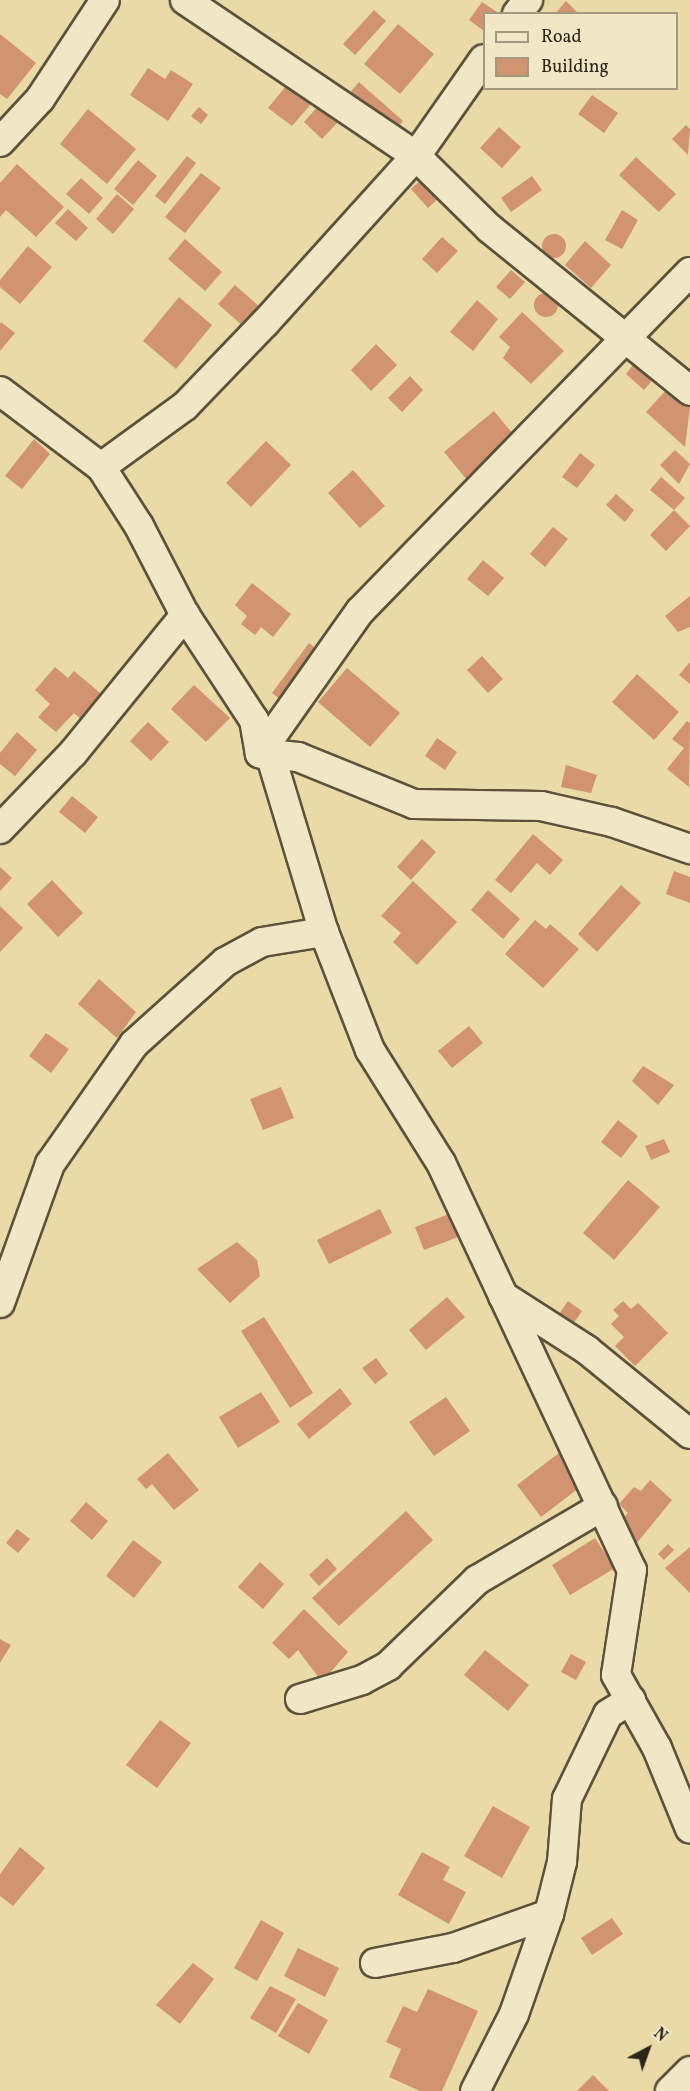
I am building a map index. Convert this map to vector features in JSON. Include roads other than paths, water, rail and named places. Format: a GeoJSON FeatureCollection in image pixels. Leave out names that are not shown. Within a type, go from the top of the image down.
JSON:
{"type":"FeatureCollection","features":[{"type":"Feature","properties":{"kind":"street"},"geometry":{"type":"LineString","coordinates":[[0,142],[40,99],[105,0]]}},
{"type":"Feature","properties":{"kind":"street"},"geometry":{"type":"LineString","coordinates":[[185,0],[416,156],[489,228],[626,342],[690,391]]}},
{"type":"Feature","properties":{"kind":"street"},"geometry":{"type":"LineString","coordinates":[[519,12],[528,0]]}},
{"type":"Feature","properties":{"kind":"street"},"geometry":{"type":"LineString","coordinates":[[101,467],[185,406],[416,156],[483,60]]}},
{"type":"Feature","properties":{"kind":"street"},"geometry":{"type":"LineString","coordinates":[[260,753],[360,611],[626,342],[690,272]]}},
{"type":"Feature","properties":{"kind":"street"},"geometry":{"type":"LineString","coordinates":[[0,391],[101,467],[139,526],[185,615],[254,720],[260,753]]}},
{"type":"Feature","properties":{"kind":"street"},"geometry":{"type":"LineString","coordinates":[[0,828],[74,753],[185,615]]}},
{"type":"Feature","properties":{"kind":"street"},"geometry":{"type":"LineString","coordinates":[[260,753],[298,757],[414,804],[541,806],[612,822],[690,849]]}},
{"type":"Feature","properties":{"kind":"street"},"geometry":{"type":"LineString","coordinates":[[260,753],[271,757],[324,932],[370,1050],[441,1162],[632,1570],[616,1675],[631,1700],[690,1830]]}},
{"type":"Feature","properties":{"kind":"street"},"geometry":{"type":"LineString","coordinates":[[0,1304],[50,1164],[134,1044],[225,962],[262,942],[324,932]]}},
{"type":"Feature","properties":{"kind":"street"},"geometry":{"type":"LineString","coordinates":[[503,1296],[587,1350],[690,1434]]}},
{"type":"Feature","properties":{"kind":"street"},"geometry":{"type":"LineString","coordinates":[[300,1699],[363,1680],[388,1666],[477,1580],[603,1506]]}},
{"type":"Feature","properties":{"kind":"street"},"geometry":{"type":"LineString","coordinates":[[475,2091],[514,2014],[549,1914],[562,1862],[567,1799],[608,1714],[631,1700]]}},
{"type":"Feature","properties":{"kind":"street"},"geometry":{"type":"LineString","coordinates":[[375,1963],[453,1948],[549,1914]]}},
{"type":"Feature","properties":{"kind":"street"},"geometry":{"type":"LineString","coordinates":[[670,2091],[690,2071]]}}]}
